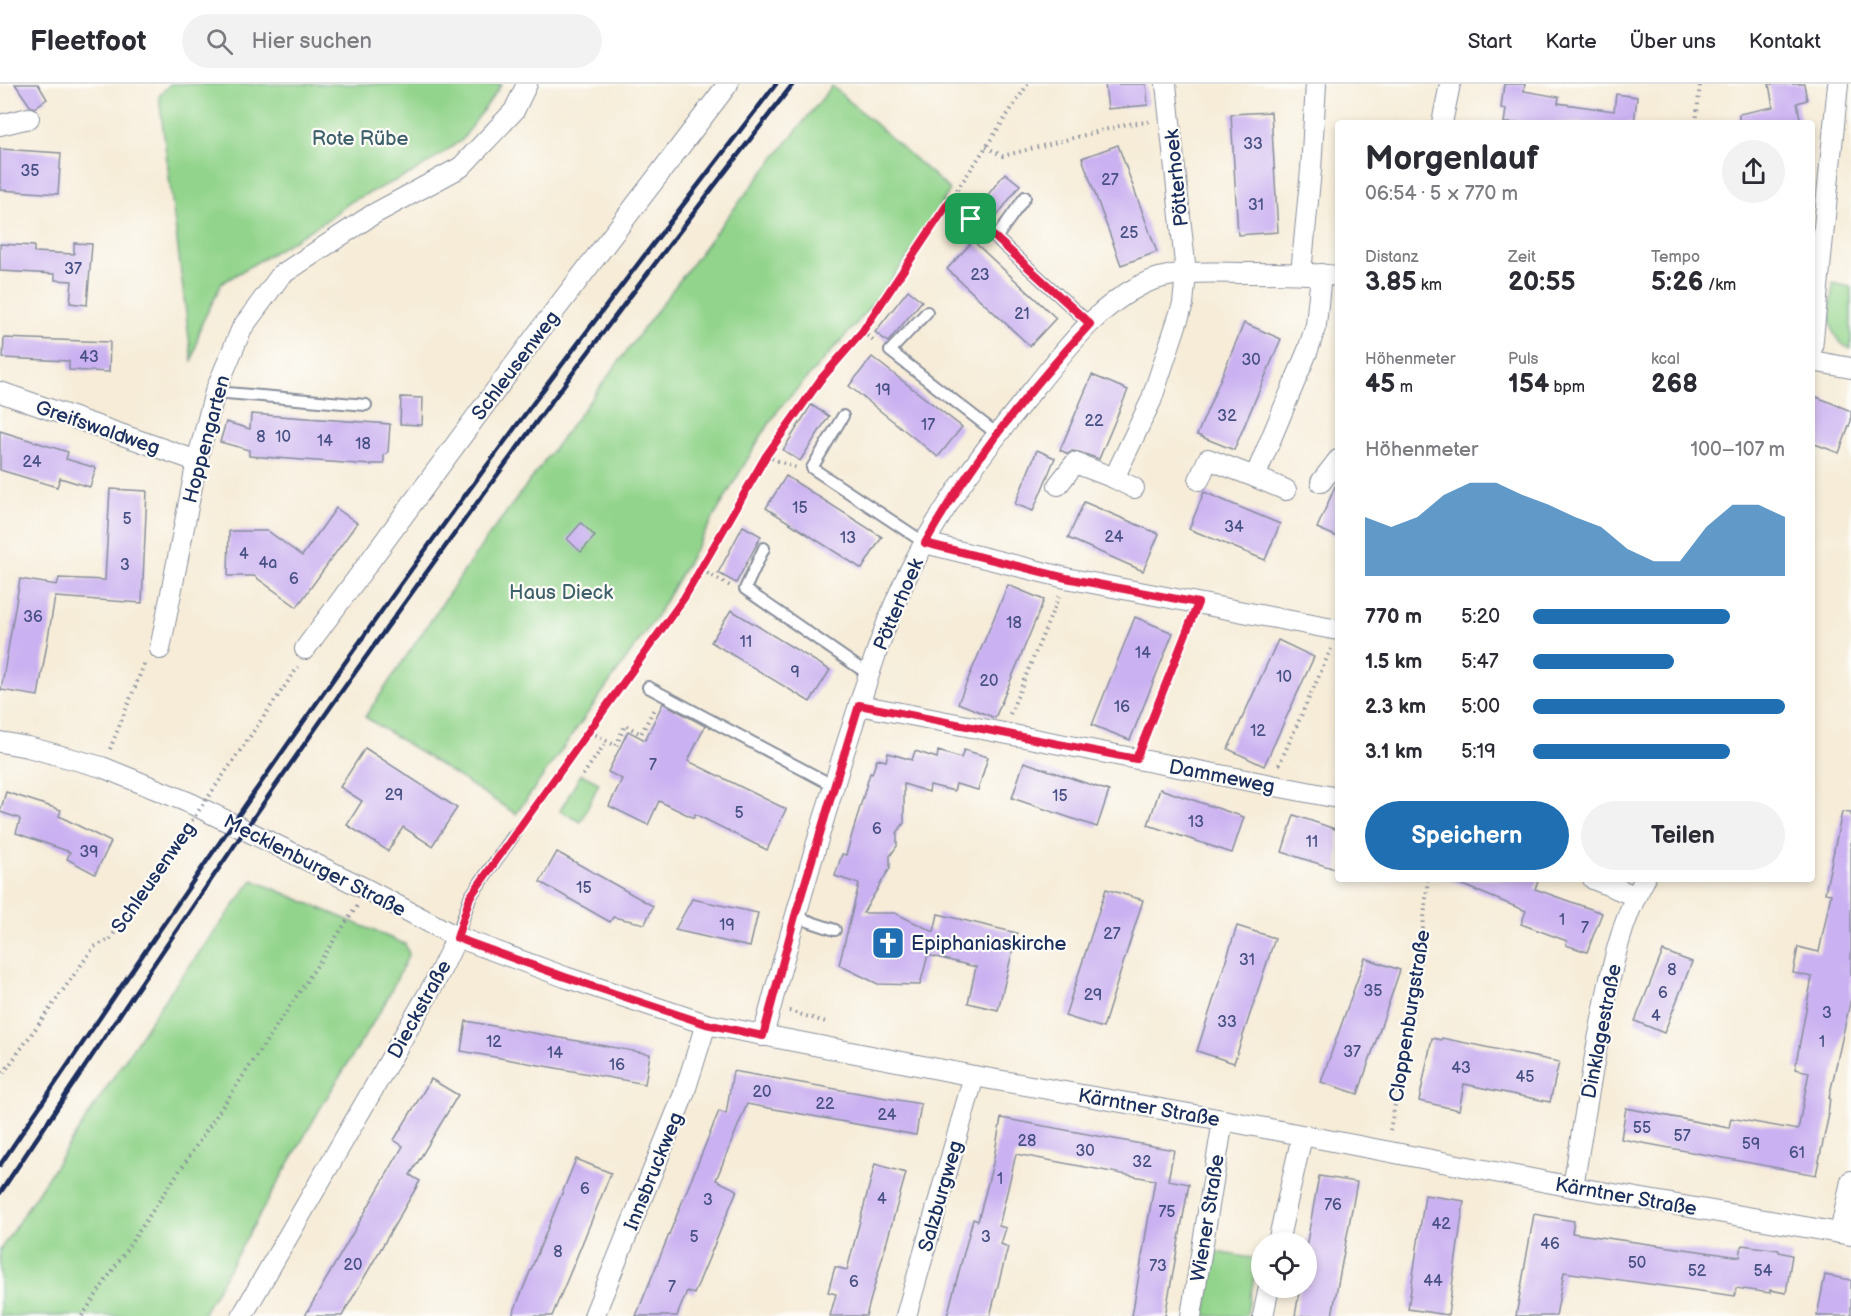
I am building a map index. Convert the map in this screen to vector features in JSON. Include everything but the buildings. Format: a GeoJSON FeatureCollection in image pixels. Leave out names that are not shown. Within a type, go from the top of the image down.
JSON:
{"type":"FeatureCollection","features":[{"type":"Feature","properties":{"kind":"street","name":"Hoppengarten"},"geometry":{"type":"LineString","coordinates":[[160,649],[197,461],[215,392],[242,328],[281,274],[372,215],[461,167],[514,111],[527,84]]}},
{"type":"Feature","properties":{"kind":"street","name":"Schleusenweg"},"geometry":{"type":"LineString","coordinates":[[301,658],[533,339],[728,84]]}},
{"type":"Feature","properties":{"kind":"street","name":"Pötterhoek"},"geometry":{"type":"LineString","coordinates":[[1114,478],[1151,401],[1183,304],[1186,273],[1166,84]]}},
{"type":"Feature","properties":{"kind":"street"},"geometry":{"type":"LineString","coordinates":[[1255,477],[1308,350],[1316,325],[1320,274],[1311,170],[1316,84]]}},
{"type":"Feature","properties":{"kind":"street"},"geometry":{"type":"LineString","coordinates":[[1443,120],[1450,84]]}},
{"type":"Feature","properties":{"kind":"street"},"geometry":{"type":"LineString","coordinates":[[1815,320],[1839,84]]}},
{"type":"Feature","properties":{"kind":"street"},"geometry":{"type":"LineString","coordinates":[[0,125],[29,118]]}},
{"type":"Feature","properties":{"kind":"street","name":"Pötterhoek"},"geometry":{"type":"LineString","coordinates":[[763,1036],[795,916],[868,674],[907,576],[957,489],[997,434],[1090,324],[1114,301],[1145,283],[1186,273],[1320,274]]}},
{"type":"Feature","properties":{"kind":"street"},"geometry":{"type":"LineString","coordinates":[[1815,362],[1851,368]]}},
{"type":"Feature","properties":{"kind":"street","name":"Greifswaldweg"},"geometry":{"type":"LineString","coordinates":[[0,392],[197,461]]}},
{"type":"Feature","properties":{"kind":"street"},"geometry":{"type":"LineString","coordinates":[[1199,480],[1208,459],[1286,490]]}},
{"type":"Feature","properties":{"kind":"street"},"geometry":{"type":"LineString","coordinates":[[1058,485],[1075,463],[1134,488]]}},
{"type":"Feature","properties":{"kind":"street"},"geometry":{"type":"LineString","coordinates":[[1321,482],[1335,464]]}},
{"type":"Feature","properties":{"kind":"street"},"geometry":{"type":"LineString","coordinates":[[925,543],[1066,578],[1198,603],[1335,636]]}},
{"type":"Feature","properties":{"kind":"street","name":"Dammeweg"},"geometry":{"type":"LineString","coordinates":[[859,705],[1335,797]]}},
{"type":"Feature","properties":{"kind":"street","name":"Mecklenburger Straße"},"geometry":{"type":"LineString","coordinates":[[0,742],[28,747],[102,767],[190,803],[366,889],[457,938]]}},
{"type":"Feature","properties":{"kind":"street"},"geometry":{"type":"LineString","coordinates":[[1611,882],[1640,887]]}},
{"type":"Feature","properties":{"kind":"street","name":"Dinklagestraße"},"geometry":{"type":"LineString","coordinates":[[1573,1187],[1593,1063],[1613,960],[1640,887]]}},
{"type":"Feature","properties":{"kind":"street","name":"Kärntner Straße"},"geometry":{"type":"LineString","coordinates":[[457,938],[706,1024],[1573,1187],[1846,1234]]}},
{"type":"Feature","properties":{"kind":"street","name":"Dieckstraße"},"geometry":{"type":"LineString","coordinates":[[242,1316],[435,982],[457,938]]}},
{"type":"Feature","properties":{"kind":"street","name":"Innsbruckweg"},"geometry":{"type":"LineString","coordinates":[[594,1316],[680,1104],[706,1024]]}},
{"type":"Feature","properties":{"kind":"street","name":"Salzburgweg"},"geometry":{"type":"LineString","coordinates":[[906,1316],[974,1076]]}},
{"type":"Feature","properties":{"kind":"street","name":"Wiener Straße"},"geometry":{"type":"LineString","coordinates":[[1191,1316],[1223,1120]]}},
{"type":"Feature","properties":{"kind":"street"},"geometry":{"type":"LineString","coordinates":[[1280,1232],[1302,1136]]}},
{"type":"Feature","properties":{"kind":"street"},"geometry":{"type":"LineString","coordinates":[[1846,1234],[1851,1181]]}},
{"type":"Feature","properties":{"kind":"street"},"geometry":{"type":"LineString","coordinates":[[1263,1316],[1267,1298]]}},
{"type":"Feature","properties":{"kind":"lane"},"geometry":{"type":"LineString","coordinates":[[1025,197],[996,238],[1090,324]]}},
{"type":"Feature","properties":{"kind":"lane"},"geometry":{"type":"LineString","coordinates":[[927,312],[890,351],[997,434]]}},
{"type":"Feature","properties":{"kind":"lane"},"geometry":{"type":"LineString","coordinates":[[215,392],[366,405]]}},
{"type":"Feature","properties":{"kind":"lane"},"geometry":{"type":"LineString","coordinates":[[843,416],[812,468],[925,543]]}},
{"type":"Feature","properties":{"kind":"lane"},"geometry":{"type":"LineString","coordinates":[[764,548],[745,590],[868,674]]}},
{"type":"Feature","properties":{"kind":"lane"},"geometry":{"type":"LineString","coordinates":[[648,687],[834,786]]}},
{"type":"Feature","properties":{"kind":"lane","name":"Dieckstraße"},"geometry":{"type":"LineString","coordinates":[[457,938],[470,897],[514,835]]}},
{"type":"Feature","properties":{"kind":"lane"},"geometry":{"type":"LineString","coordinates":[[795,916],[835,930]]}},
{"type":"Feature","properties":{"kind":"path"},"geometry":{"type":"LineString","coordinates":[[514,835],[590,732],[702,570],[766,456],[821,379],[862,332],[1028,84]]}},
{"type":"Feature","properties":{"kind":"path"},"geometry":{"type":"LineString","coordinates":[[1696,120],[1700,84]]}},
{"type":"Feature","properties":{"kind":"path"},"geometry":{"type":"LineString","coordinates":[[986,147],[1003,156],[1126,124],[1170,120]]}},
{"type":"Feature","properties":{"kind":"path"},"geometry":{"type":"LineString","coordinates":[[949,202],[996,238]]}},
{"type":"Feature","properties":{"kind":"path"},"geometry":{"type":"LineString","coordinates":[[862,332],[873,340]]}},
{"type":"Feature","properties":{"kind":"path"},"geometry":{"type":"LineString","coordinates":[[766,456],[796,468]]}},
{"type":"Feature","properties":{"kind":"path"},"geometry":{"type":"LineString","coordinates":[[702,570],[736,590],[745,590]]}},
{"type":"Feature","properties":{"kind":"path"},"geometry":{"type":"LineString","coordinates":[[1003,732],[1066,578]]}},
{"type":"Feature","properties":{"kind":"path"},"geometry":{"type":"LineString","coordinates":[[1136,759],[1198,603]]}},
{"type":"Feature","properties":{"kind":"path"},"geometry":{"type":"LineString","coordinates":[[1270,785],[1335,638]]}},
{"type":"Feature","properties":{"kind":"path"},"geometry":{"type":"LineString","coordinates":[[102,767],[151,646],[160,649]]}},
{"type":"Feature","properties":{"kind":"path","name":"Schleusenweg"},"geometry":{"type":"LineString","coordinates":[[0,1078],[94,946],[110,939],[301,658]]}},
{"type":"Feature","properties":{"kind":"path"},"geometry":{"type":"LineString","coordinates":[[590,732],[616,746],[625,725],[641,734],[662,693]]}},
{"type":"Feature","properties":{"kind":"path"},"geometry":{"type":"LineString","coordinates":[[583,775],[607,741]]}},
{"type":"Feature","properties":{"kind":"path","name":"Cloppenburgstraße"},"geometry":{"type":"LineString","coordinates":[[1386,1151],[1415,1004],[1428,882]]}},
{"type":"Feature","properties":{"kind":"path"},"geometry":{"type":"LineString","coordinates":[[82,1316],[302,985],[352,915],[366,889]]}},
{"type":"Feature","properties":{"kind":"path"},"geometry":{"type":"LineString","coordinates":[[771,1006],[826,1022]]}},
{"type":"Feature","properties":{"kind":"green space","name":"Rote Rübe"},"geometry":{"type":"Polygon","coordinates":[[[170,84],[502,84],[462,140],[416,171],[352,201],[324,222],[222,283],[201,325],[192,362],[159,96],[170,84]]]}},
{"type":"Feature","properties":{"kind":"green space","name":"Haus Dieck"},"geometry":{"type":"Polygon","coordinates":[[[832,86],[950,190],[911,253],[883,291],[779,409],[656,617],[516,814],[365,717],[484,542],[721,225],[832,86]]]}},
{"type":"Feature","properties":{"kind":"green space"},"geometry":{"type":"Polygon","coordinates":[[[1833,283],[1851,287],[1851,349],[1842,344],[1832,330],[1830,312],[1833,283]]]}},
{"type":"Feature","properties":{"kind":"green space"},"geometry":{"type":"Polygon","coordinates":[[[581,774],[599,783],[581,822],[560,811],[581,774]]]}},
{"type":"Feature","properties":{"kind":"green space"},"geometry":{"type":"Polygon","coordinates":[[[253,880],[405,944],[409,954],[384,1005],[324,1102],[202,1316],[0,1316],[0,1250],[162,1003],[253,880]]]}},
{"type":"Feature","properties":{"kind":"green space"},"geometry":{"type":"Polygon","coordinates":[[[1216,1252],[1251,1258],[1251,1292],[1246,1316],[1205,1316],[1216,1252]]]}},
{"type":"Feature","properties":{"kind":"railway"},"geometry":{"type":"LineString","coordinates":[[0,1165],[378,615],[603,310],[776,84]]}},
{"type":"Feature","properties":{"kind":"railway"},"geometry":{"type":"LineString","coordinates":[[0,1193],[255,815],[414,590],[601,335],[793,84]]}},
{"type":"Feature","properties":{"kind":"place","name":"Epiphaniaskirche"},"geometry":{"type":"Point","coordinates":[888,943]}},
{"type":"Feature","properties":{"kind":"route"},"geometry":{"type":"LineString","coordinates":[[949,202],[971,219],[996,238],[1090,324],[997,434],[963,479],[925,543],[1066,578],[1198,603],[1136,759],[859,705],[795,916],[763,1036],[706,1024],[457,938],[470,897],[684,598],[766,456],[821,379],[862,332],[949,202]]}}]}
